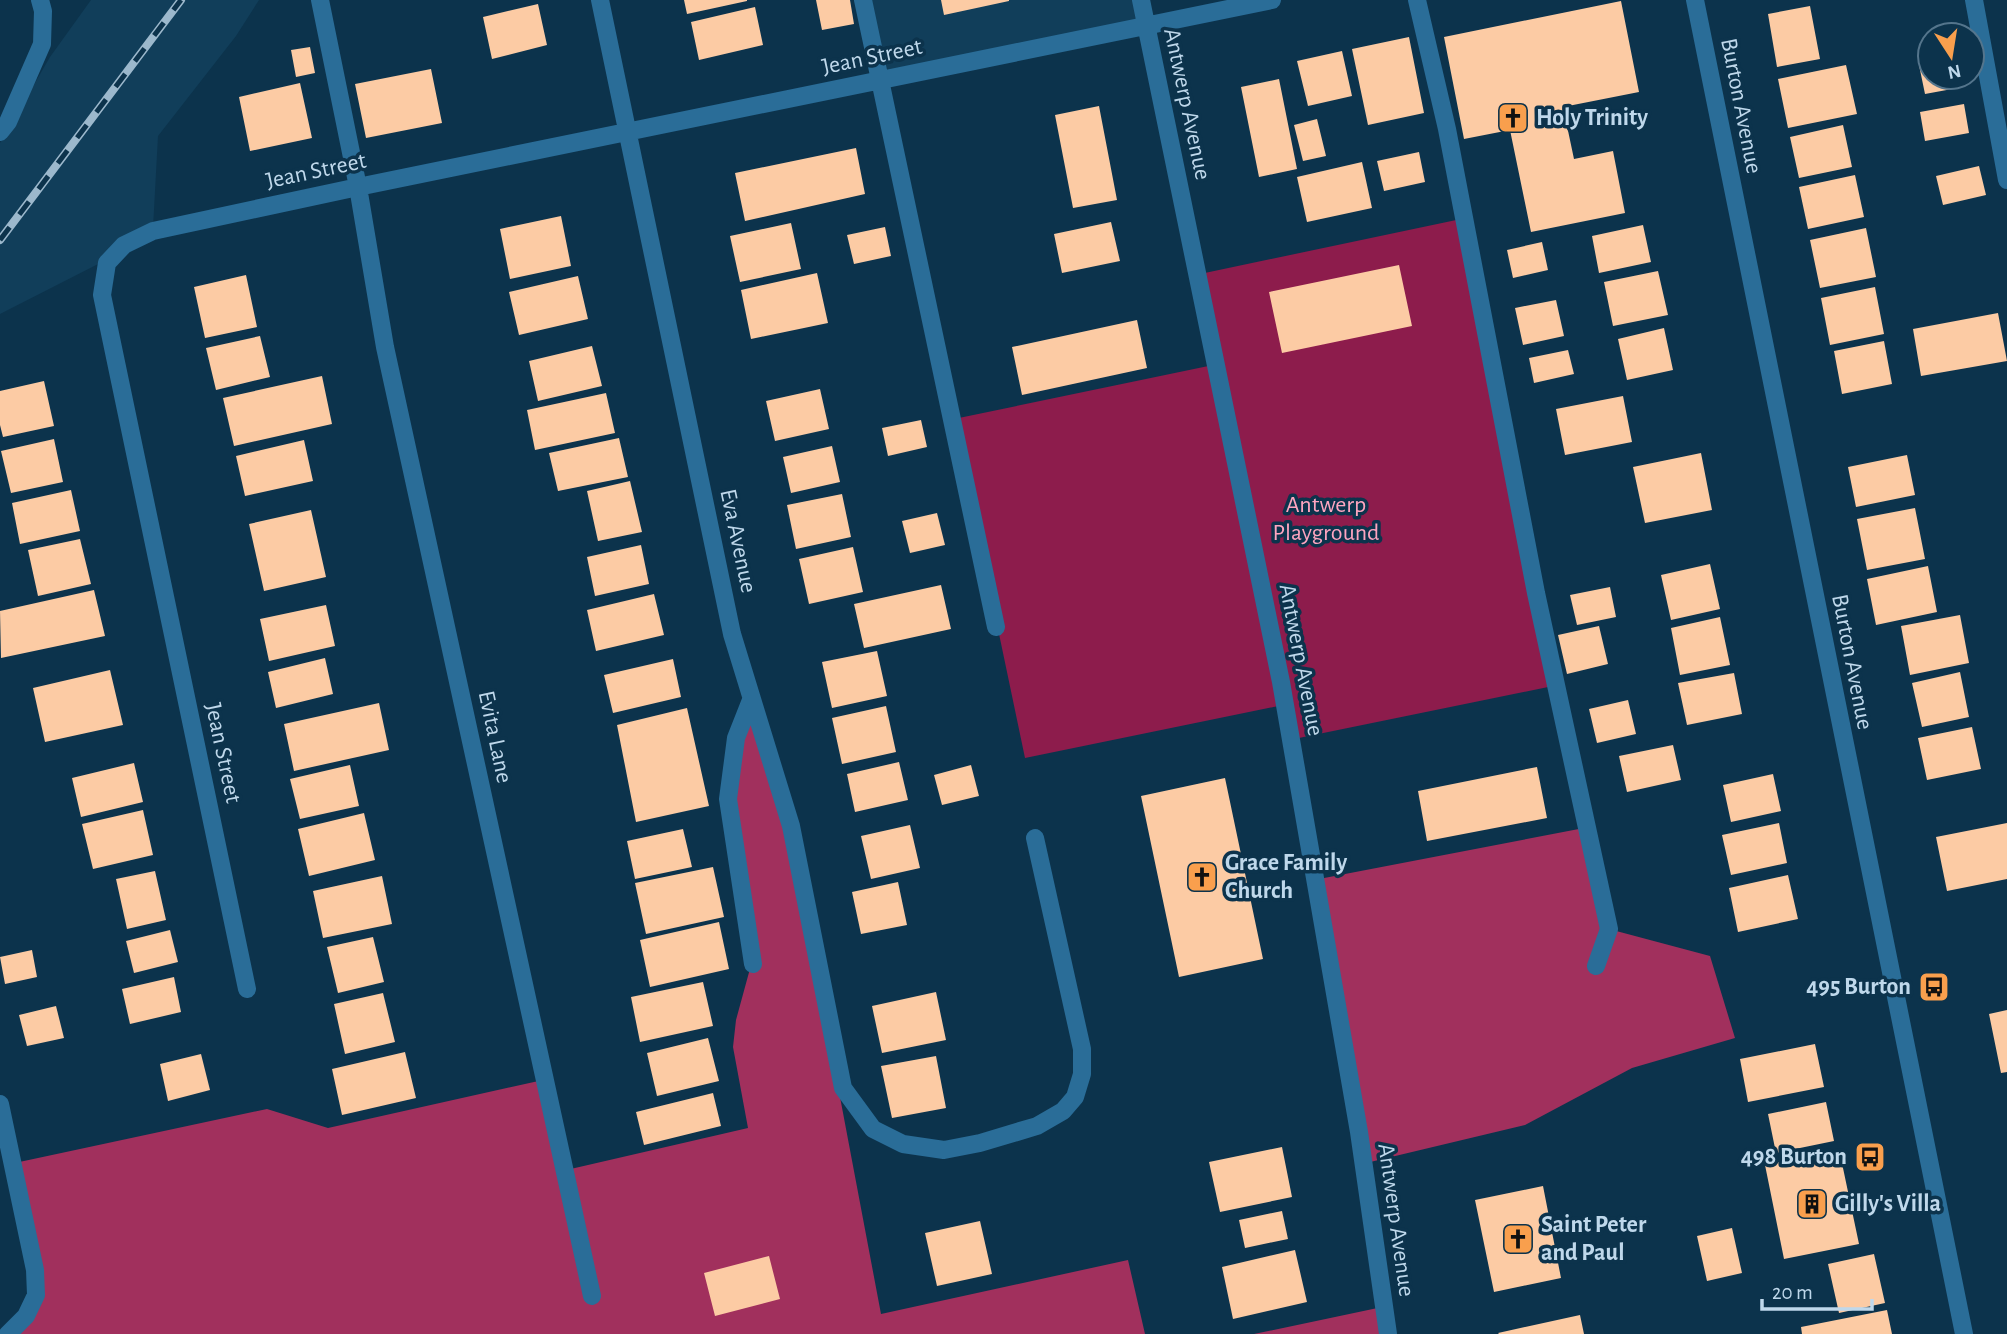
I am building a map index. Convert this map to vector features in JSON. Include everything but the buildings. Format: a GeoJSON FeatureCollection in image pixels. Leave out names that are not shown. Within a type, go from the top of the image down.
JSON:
{"type":"FeatureCollection","features":[{"type":"Feature","properties":{"kind":"street","name":"Evita Lane"},"geometry":{"type":"LineString","coordinates":[[320,0],[358,187],[385,347],[592,1296]]}},
{"type":"Feature","properties":{"kind":"street","name":"Eva Avenue"},"geometry":{"type":"LineString","coordinates":[[600,0],[732,634],[791,826],[843,1088],[873,1129],[904,1144],[944,1150],[1037,1126],[1063,1111],[1075,1097],[1082,1074],[1082,1049],[1035,838]]}},
{"type":"Feature","properties":{"kind":"street"},"geometry":{"type":"LineString","coordinates":[[863,0],[996,627]]}},
{"type":"Feature","properties":{"kind":"street","name":"Antwerp Avenue"},"geometry":{"type":"LineString","coordinates":[[1140,0],[1282,682],[1359,1132],[1388,1334]]}},
{"type":"Feature","properties":{"kind":"street","name":"Jean Street"},"geometry":{"type":"LineString","coordinates":[[247,989],[102,295],[107,263],[124,245],[153,231],[358,187],[1272,0]]}},
{"type":"Feature","properties":{"kind":"street"},"geometry":{"type":"LineString","coordinates":[[1417,0],[1447,130],[1536,593],[1609,929],[1596,965]]}},
{"type":"Feature","properties":{"kind":"street","name":"Burton Avenue"},"geometry":{"type":"LineString","coordinates":[[1695,0],[1964,1334]]}},
{"type":"Feature","properties":{"kind":"street"},"geometry":{"type":"LineString","coordinates":[[1974,0],[2007,180]]}},
{"type":"Feature","properties":{"kind":"street"},"geometry":{"type":"LineString","coordinates":[[0,132],[8,122],[42,44],[45,4]]}},
{"type":"Feature","properties":{"kind":"street"},"geometry":{"type":"LineString","coordinates":[[751,700],[736,738],[728,799],[753,964]]}},
{"type":"Feature","properties":{"kind":"street"},"geometry":{"type":"LineString","coordinates":[[0,1104],[35,1270],[36,1295],[26,1316],[8,1334]]}},
{"type":"Feature","properties":{"kind":"shaded area"},"geometry":{"type":"Polygon","coordinates":[[[91,0],[259,0],[236,36],[158,136],[153,228],[104,261],[0,314],[0,143],[50,57],[91,0]]]}},
{"type":"Feature","properties":{"kind":"shaded area"},"geometry":{"type":"Polygon","coordinates":[[[865,0],[1143,0],[1148,23],[880,76],[865,0]]]}},
{"type":"Feature","properties":{"kind":"shaded area"},"geometry":{"type":"Polygon","coordinates":[[[748,700],[789,827],[881,1314],[1128,1260],[1145,1334],[5,1334],[34,1295],[10,1164],[267,1109],[328,1128],[543,1080],[562,1171],[748,1128],[733,1047],[736,1020],[751,965],[725,799],[748,700]]]}},
{"type":"Feature","properties":{"kind":"shaded area"},"geometry":{"type":"Polygon","coordinates":[[[1584,828],[1605,928],[1710,956],[1735,1038],[1632,1068],[1525,1125],[1366,1163],[1319,879],[1584,828]]]}},
{"type":"Feature","properties":{"kind":"shaded area"},"geometry":{"type":"Polygon","coordinates":[[[1387,1306],[1392,1334],[1254,1334],[1387,1306]]]}},
{"type":"Feature","properties":{"kind":"green space","name":"Antwerp Playground"},"geometry":{"type":"Polygon","coordinates":[[[1461,219],[1553,686],[1294,739],[1288,704],[1025,758],[954,419],[1218,364],[1200,274],[1461,219]]]}},
{"type":"Feature","properties":{"kind":"railway"},"geometry":{"type":"LineString","coordinates":[[0,240],[181,0]]}},
{"type":"Feature","properties":{"kind":"place","name":"Holy Trinity"},"geometry":{"type":"Point","coordinates":[1513,118]}},
{"type":"Feature","properties":{"kind":"place","name":"Grace Family Church"},"geometry":{"type":"Point","coordinates":[1202,877]}},
{"type":"Feature","properties":{"kind":"place","name":"495 Burton"},"geometry":{"type":"Point","coordinates":[1934,987]}},
{"type":"Feature","properties":{"kind":"place","name":"498 Burton"},"geometry":{"type":"Point","coordinates":[1870,1157]}},
{"type":"Feature","properties":{"kind":"place","name":"Gilly's Villa"},"geometry":{"type":"Point","coordinates":[1812,1204]}},
{"type":"Feature","properties":{"kind":"place","name":"Saint Peter and Paul"},"geometry":{"type":"Point","coordinates":[1518,1239]}}]}
